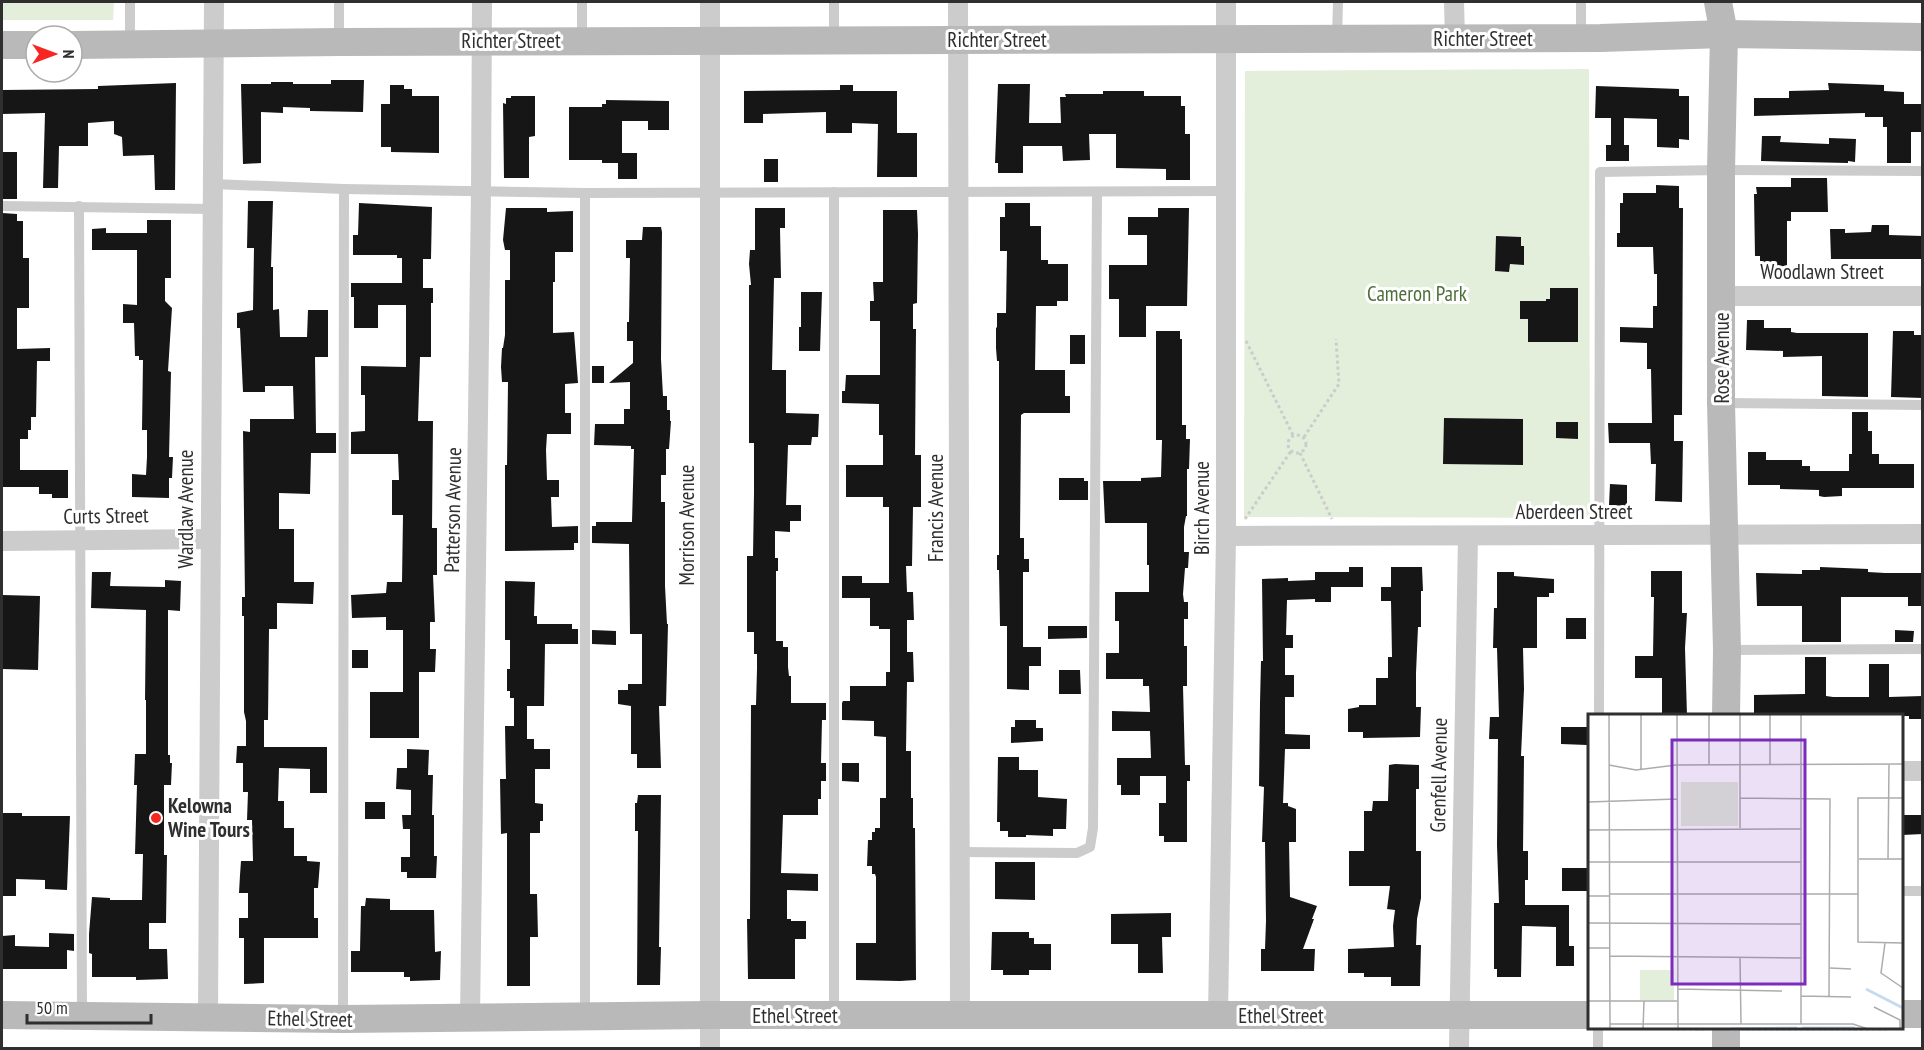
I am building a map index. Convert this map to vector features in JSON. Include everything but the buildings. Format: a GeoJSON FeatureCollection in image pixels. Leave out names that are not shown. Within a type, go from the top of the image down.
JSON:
{"type":"FeatureCollection","features":[{"type":"Feature","properties":{"kind":"street","name":"Wardlaw Avenue"},"geometry":{"type":"LineString","coordinates":[[208,1017],[214,2]]}},
{"type":"Feature","properties":{"kind":"street","name":"Patterson Avenue"},"geometry":{"type":"LineString","coordinates":[[470,1018],[482,2]]}},
{"type":"Feature","properties":{"kind":"street","name":"Morrison Avenue"},"geometry":{"type":"LineString","coordinates":[[710,2],[710,1048]]}},
{"type":"Feature","properties":{"kind":"street","name":"Francis Avenue"},"geometry":{"type":"LineString","coordinates":[[958,2],[960,1015]]}},
{"type":"Feature","properties":{"kind":"street","name":"Birch Avenue"},"geometry":{"type":"LineString","coordinates":[[1218,1016],[1230,536],[1226,2]]}},
{"type":"Feature","properties":{"kind":"street"},"geometry":{"type":"LineString","coordinates":[[1454,2],[1455,39]]}},
{"type":"Feature","properties":{"kind":"street","name":"Rose Avenue"},"geometry":{"type":"LineString","coordinates":[[1718,2],[1724,34],[1721,170],[1721,403],[1727,650],[1726,714]]}},
{"type":"Feature","properties":{"kind":"street","name":"Richter Street"},"geometry":{"type":"LineString","coordinates":[[84,45],[339,42],[1455,39],[1724,34],[1923,37]]}},
{"type":"Feature","properties":{"kind":"street"},"geometry":{"type":"LineString","coordinates":[[2,45],[24,45]]}},
{"type":"Feature","properties":{"kind":"street","name":"Woodlawn Street"},"geometry":{"type":"LineString","coordinates":[[1722,296],[1923,296]]}},
{"type":"Feature","properties":{"kind":"street","name":"Aberdeen Street"},"geometry":{"type":"LineString","coordinates":[[1230,536],[1923,534]]}},
{"type":"Feature","properties":{"kind":"street","name":"Grenfell Avenue"},"geometry":{"type":"LineString","coordinates":[[1459,1048],[1468,536]]}},
{"type":"Feature","properties":{"kind":"street","name":"Curts Street"},"geometry":{"type":"LineString","coordinates":[[2,541],[210,538]]}},
{"type":"Feature","properties":{"kind":"street"},"geometry":{"type":"LineString","coordinates":[[1903,771],[1923,771]]}},
{"type":"Feature","properties":{"kind":"street"},"geometry":{"type":"LineString","coordinates":[[1903,1014],[1923,1014]]}},
{"type":"Feature","properties":{"kind":"street","name":"Ethel Street"},"geometry":{"type":"LineString","coordinates":[[2,1015],[343,1019],[709,1015],[1588,1015]]}},
{"type":"Feature","properties":{"kind":"street"},"geometry":{"type":"LineString","coordinates":[[1726,1029],[1726,1048]]}},
{"type":"Feature","properties":{"kind":"lane"},"geometry":{"type":"LineString","coordinates":[[129,45],[130,2]]}},
{"type":"Feature","properties":{"kind":"lane"},"geometry":{"type":"LineString","coordinates":[[339,2],[339,42]]}},
{"type":"Feature","properties":{"kind":"lane"},"geometry":{"type":"LineString","coordinates":[[582,2],[582,41]]}},
{"type":"Feature","properties":{"kind":"lane"},"geometry":{"type":"LineString","coordinates":[[834,2],[834,41]]}},
{"type":"Feature","properties":{"kind":"lane"},"geometry":{"type":"LineString","coordinates":[[1338,2],[1338,39]]}},
{"type":"Feature","properties":{"kind":"lane"},"geometry":{"type":"LineString","coordinates":[[1581,2],[1581,38]]}},
{"type":"Feature","properties":{"kind":"lane"},"geometry":{"type":"LineString","coordinates":[[1599,714],[1600,172],[1923,171]]}},
{"type":"Feature","properties":{"kind":"lane"},"geometry":{"type":"LineString","coordinates":[[212,184],[344,189],[585,193],[1226,191]]}},
{"type":"Feature","properties":{"kind":"lane"},"geometry":{"type":"LineString","coordinates":[[343,1019],[344,189]]}},
{"type":"Feature","properties":{"kind":"lane"},"geometry":{"type":"LineString","coordinates":[[834,192],[834,1016]]}},
{"type":"Feature","properties":{"kind":"lane"},"geometry":{"type":"LineString","coordinates":[[960,852],[1077,853],[1090,848],[1093,828],[1097,192]]}},
{"type":"Feature","properties":{"kind":"lane"},"geometry":{"type":"LineString","coordinates":[[585,193],[585,1016]]}},
{"type":"Feature","properties":{"kind":"lane"},"geometry":{"type":"LineString","coordinates":[[2,206],[212,209]]}},
{"type":"Feature","properties":{"kind":"lane"},"geometry":{"type":"LineString","coordinates":[[79,206],[82,1015]]}},
{"type":"Feature","properties":{"kind":"lane"},"geometry":{"type":"LineString","coordinates":[[1721,403],[1923,405]]}},
{"type":"Feature","properties":{"kind":"lane"},"geometry":{"type":"LineString","coordinates":[[1727,650],[1923,649]]}},
{"type":"Feature","properties":{"kind":"lane"},"geometry":{"type":"LineString","coordinates":[[1903,891],[1923,891]]}},
{"type":"Feature","properties":{"kind":"lane"},"geometry":{"type":"LineString","coordinates":[[1598,1029],[1598,1048]]}},
{"type":"Feature","properties":{"kind":"path"},"geometry":{"type":"LineString","coordinates":[[1300,453],[1306,446],[1304,437],[1339,384],[1336,339]]}},
{"type":"Feature","properties":{"kind":"path"},"geometry":{"type":"LineString","coordinates":[[1246,341],[1293,435]]}},
{"type":"Feature","properties":{"kind":"path"},"geometry":{"type":"LineString","coordinates":[[1291,451],[1288,443],[1293,435],[1299,434],[1304,437]]}},
{"type":"Feature","properties":{"kind":"path"},"geometry":{"type":"LineString","coordinates":[[1230,536],[1291,451]]}},
{"type":"Feature","properties":{"kind":"path"},"geometry":{"type":"LineString","coordinates":[[1291,451],[1300,453]]}},
{"type":"Feature","properties":{"kind":"path"},"geometry":{"type":"LineString","coordinates":[[1300,453],[1340,536]]}},
{"type":"Feature","properties":{"kind":"green space"},"geometry":{"type":"Polygon","coordinates":[[[2,2],[114,2],[113,20],[2,20],[2,2]]]}},
{"type":"Feature","properties":{"kind":"green space","name":"Cameron Park"},"geometry":{"type":"Polygon","coordinates":[[[1589,69],[1590,518],[1244,517],[1245,71],[1589,69]]]}},
{"type":"Feature","properties":{"kind":"place","name":"Kelowna Wine Tours"},"geometry":{"type":"Point","coordinates":[156,818]}}]}
